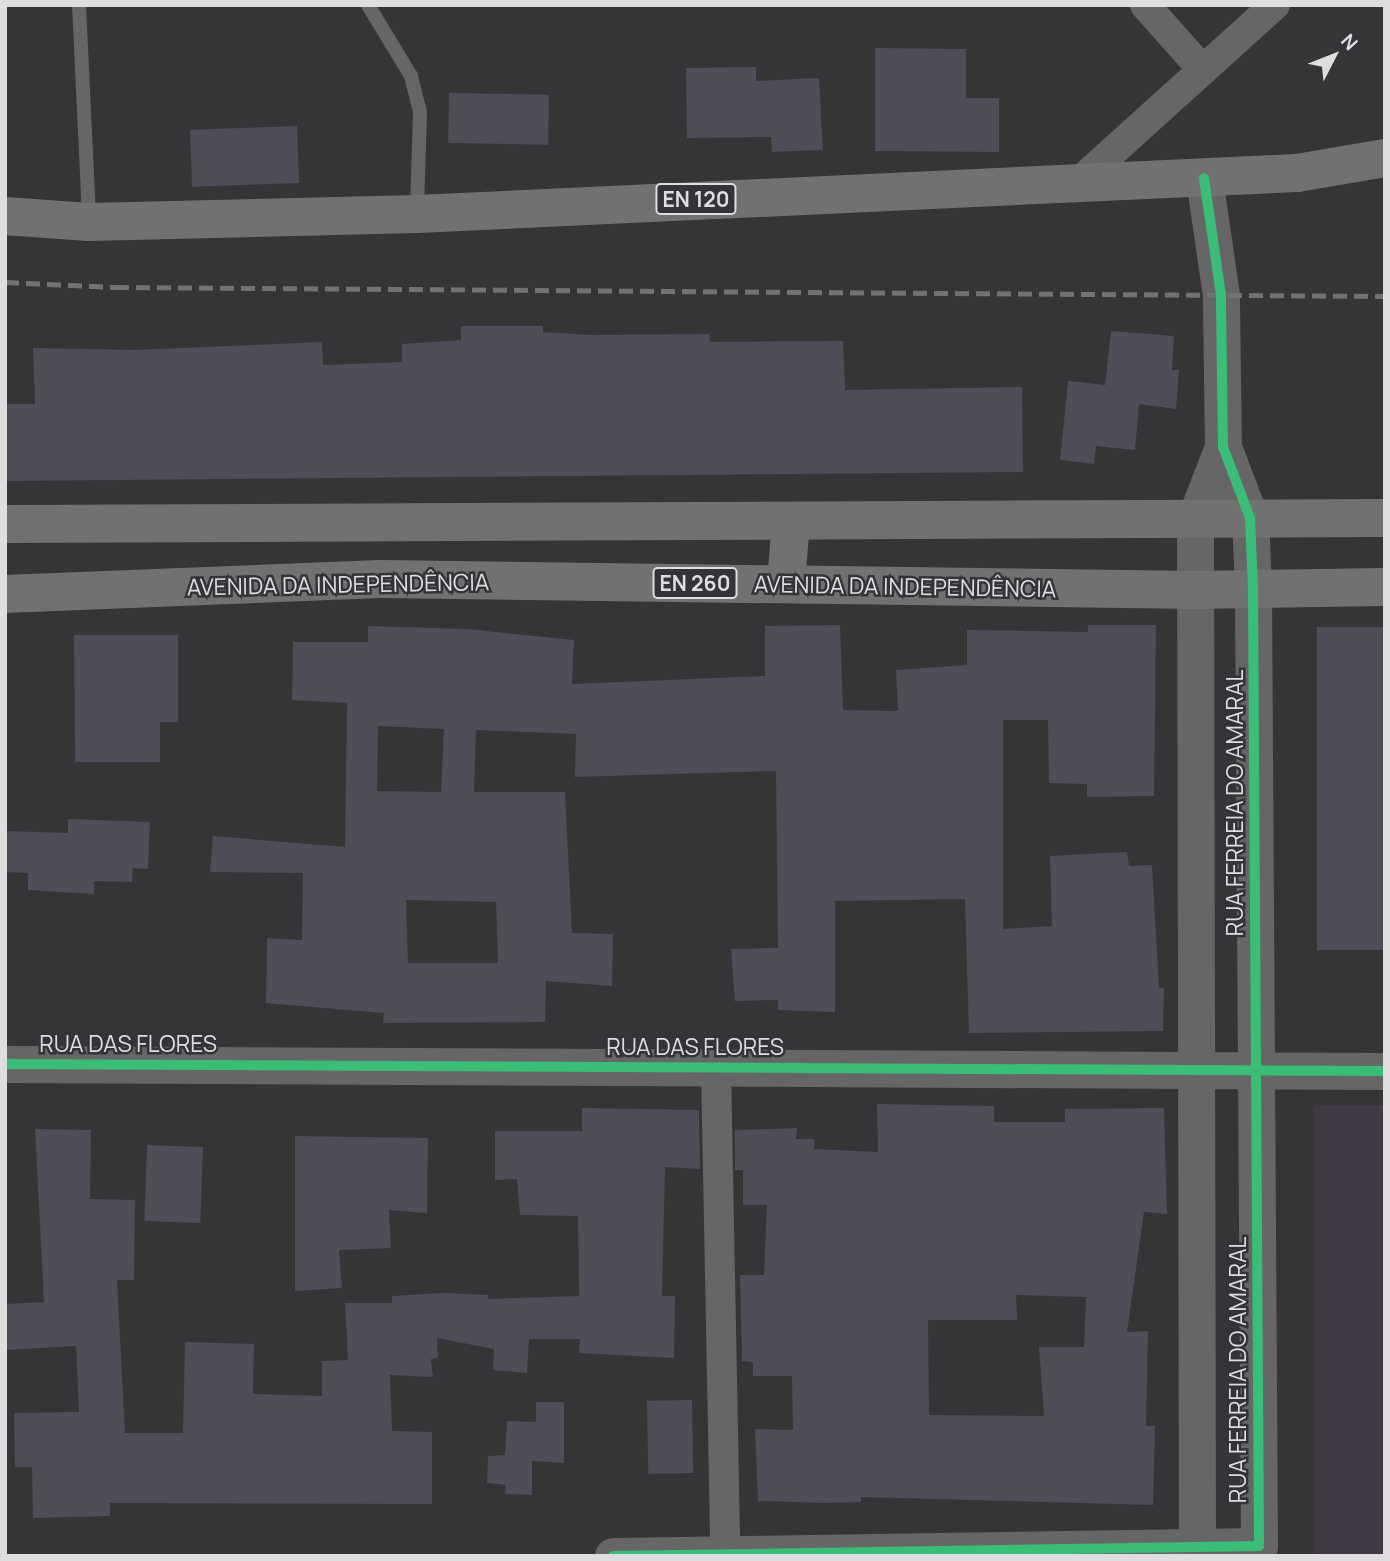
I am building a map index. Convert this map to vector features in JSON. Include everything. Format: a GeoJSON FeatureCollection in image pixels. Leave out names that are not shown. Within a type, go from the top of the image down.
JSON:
{"type":"FeatureCollection","features":[{"type":"Feature","properties":{"kind":"main road","name":"EN 120"},"geometry":{"type":"LineString","coordinates":[[5,216],[89,222],[417,214],[1080,181],[1297,173],[1382,161]]}},
{"type":"Feature","properties":{"kind":"main road"},"geometry":{"type":"LineString","coordinates":[[5,524],[1385,518]]}},
{"type":"Feature","properties":{"kind":"main road"},"geometry":{"type":"LineString","coordinates":[[786,584],[790,521]]}},
{"type":"Feature","properties":{"kind":"main road"},"geometry":{"type":"LineString","coordinates":[[381,579],[383,522]]}},
{"type":"Feature","properties":{"kind":"main road","name":"AVENIDA DA INDEPENDÊNCIA"},"geometry":{"type":"LineString","coordinates":[[5,594],[381,579],[1196,590],[1385,587]]}},
{"type":"Feature","properties":{"kind":"street"},"geometry":{"type":"LineString","coordinates":[[1145,5],[1203,70]]}},
{"type":"Feature","properties":{"kind":"street"},"geometry":{"type":"LineString","coordinates":[[1080,181],[1275,5]]}},
{"type":"Feature","properties":{"kind":"street","name":"RUA FERREIA DO AMARAL"},"geometry":{"type":"LineString","coordinates":[[1204,178],[1221,295],[1223,447],[1250,518],[1253,589],[1259,1546],[1197,1549],[1195,519],[1223,447]]}},
{"type":"Feature","properties":{"kind":"street","name":"RUA DAS FLORES"},"geometry":{"type":"LineString","coordinates":[[5,1064],[1385,1071]]}},
{"type":"Feature","properties":{"kind":"street"},"geometry":{"type":"LineString","coordinates":[[716,1067],[725,1554]]}},
{"type":"Feature","properties":{"kind":"street"},"geometry":{"type":"LineString","coordinates":[[613,1556],[1197,1549]]}},
{"type":"Feature","properties":{"kind":"lane"},"geometry":{"type":"LineString","coordinates":[[79,5],[89,222]]}},
{"type":"Feature","properties":{"kind":"lane"},"geometry":{"type":"LineString","coordinates":[[368,5],[411,76],[420,113],[417,214]]}},
{"type":"Feature","properties":{"kind":"shaded area"},"geometry":{"type":"Polygon","coordinates":[[[1314,1105],[1385,1105],[1385,1556],[1314,1556],[1314,1105]]]}},
{"type":"Feature","properties":{"kind":"building"},"geometry":{"type":"Polygon","coordinates":[[[875,48],[966,49],[966,98],[999,98],[999,152],[875,151],[875,48]]]}},
{"type":"Feature","properties":{"kind":"building"},"geometry":{"type":"Polygon","coordinates":[[[756,67],[756,81],[819,78],[823,150],[772,152],[771,137],[687,138],[686,68],[756,67]]]}},
{"type":"Feature","properties":{"kind":"building"},"geometry":{"type":"Polygon","coordinates":[[[449,93],[549,95],[548,145],[448,143],[449,93]]]}},
{"type":"Feature","properties":{"kind":"building"},"geometry":{"type":"Polygon","coordinates":[[[297,126],[299,183],[192,187],[190,130],[297,126]]]}},
{"type":"Feature","properties":{"kind":"building"},"geometry":{"type":"Polygon","coordinates":[[[461,326],[543,326],[543,332],[589,335],[709,334],[710,342],[843,341],[845,390],[1022,387],[1023,472],[5,481],[5,404],[35,404],[33,348],[136,350],[322,342],[323,365],[402,362],[402,344],[461,340],[461,326]]]}},
{"type":"Feature","properties":{"kind":"building"},"geometry":{"type":"Polygon","coordinates":[[[1111,331],[1174,336],[1172,370],[1179,370],[1176,409],[1139,404],[1135,450],[1096,446],[1094,464],[1060,460],[1068,381],[1105,385],[1111,331]]]}},
{"type":"Feature","properties":{"kind":"building"},"geometry":{"type":"Polygon","coordinates":[[[840,625],[843,710],[898,711],[896,670],[967,665],[967,630],[1088,632],[1088,625],[1156,625],[1154,796],[1087,797],[1087,784],[1049,783],[1048,720],[1003,720],[1003,929],[1052,926],[1050,856],[1127,852],[1129,866],[1152,865],[1159,988],[1164,988],[1163,1031],[969,1033],[965,899],[835,901],[835,1012],[778,1010],[778,1000],[735,1001],[731,949],[778,948],[776,771],[575,777],[576,734],[476,730],[474,792],[565,792],[572,933],[613,934],[612,986],[546,981],[545,1022],[383,1023],[384,1013],[266,1003],[267,938],[302,940],[303,873],[210,872],[213,836],[345,847],[347,703],[292,700],[293,642],[368,642],[368,626],[467,629],[574,640],[572,684],[765,676],[765,626],[840,625]],[[378,726],[377,791],[441,792],[444,729],[378,726]],[[406,900],[408,963],[498,963],[496,902],[406,900]]]}},
{"type":"Feature","properties":{"kind":"building"},"geometry":{"type":"Polygon","coordinates":[[[1317,627],[1385,627],[1385,950],[1317,950],[1317,627]]]}},
{"type":"Feature","properties":{"kind":"building"},"geometry":{"type":"Polygon","coordinates":[[[74,635],[178,635],[178,722],[160,722],[160,762],[75,762],[74,635]]]}},
{"type":"Feature","properties":{"kind":"building"},"geometry":{"type":"Polygon","coordinates":[[[68,819],[150,822],[148,869],[133,868],[132,882],[94,881],[94,894],[28,890],[28,873],[5,872],[5,831],[68,833],[68,819]]]}},
{"type":"Feature","properties":{"kind":"building"},"geometry":{"type":"Polygon","coordinates":[[[877,1104],[994,1106],[994,1122],[1065,1122],[1065,1109],[1164,1108],[1167,1214],[1144,1212],[1127,1332],[1148,1331],[1146,1426],[1155,1426],[1153,1505],[861,1497],[861,1502],[758,1501],[755,1429],[793,1430],[792,1376],[753,1376],[753,1362],[742,1361],[740,1275],[764,1275],[767,1205],[743,1205],[743,1170],[735,1170],[735,1130],[797,1128],[796,1139],[814,1139],[814,1149],[878,1152],[877,1104]],[[1016,1295],[1017,1320],[928,1320],[929,1415],[1044,1416],[1039,1347],[1084,1347],[1086,1297],[1016,1295]]]}},
{"type":"Feature","properties":{"kind":"building"},"geometry":{"type":"Polygon","coordinates":[[[582,1108],[699,1110],[700,1169],[665,1167],[662,1296],[675,1296],[674,1358],[579,1353],[580,1339],[529,1339],[527,1373],[493,1370],[494,1349],[437,1338],[438,1358],[431,1359],[433,1377],[390,1375],[392,1431],[432,1432],[432,1504],[110,1503],[110,1516],[33,1518],[32,1467],[15,1467],[14,1413],[79,1412],[76,1346],[5,1350],[5,1304],[44,1302],[35,1129],[91,1130],[90,1199],[135,1200],[134,1280],[117,1280],[125,1433],[183,1433],[185,1342],[254,1344],[253,1394],[322,1396],[322,1361],[348,1360],[345,1303],[392,1303],[392,1296],[443,1293],[488,1295],[488,1299],[579,1296],[578,1216],[520,1215],[517,1179],[495,1180],[495,1131],[582,1131],[582,1108]]]}},
{"type":"Feature","properties":{"kind":"building"},"geometry":{"type":"Polygon","coordinates":[[[295,1136],[428,1138],[427,1213],[389,1210],[391,1248],[339,1250],[342,1288],[295,1291],[295,1136]]]}},
{"type":"Feature","properties":{"kind":"building"},"geometry":{"type":"Polygon","coordinates":[[[147,1145],[203,1147],[200,1223],[144,1221],[147,1145]]]}},
{"type":"Feature","properties":{"kind":"building"},"geometry":{"type":"Polygon","coordinates":[[[692,1400],[693,1473],[648,1474],[647,1401],[692,1400]]]}},
{"type":"Feature","properties":{"kind":"building"},"geometry":{"type":"Polygon","coordinates":[[[536,1402],[564,1402],[564,1463],[532,1461],[532,1495],[505,1494],[506,1485],[487,1483],[488,1456],[505,1455],[507,1421],[536,1422],[536,1402]]]}},
{"type":"Feature","properties":{"kind":"railway"},"geometry":{"type":"LineString","coordinates":[[5,282],[115,287],[1385,296]]}},
{"type":"Feature","properties":{"kind":"cycle path"},"geometry":{"type":"LineString","coordinates":[[613,1556],[1259,1546],[1253,589],[1250,518],[1223,447],[1221,295],[1204,178]]}},
{"type":"Feature","properties":{"kind":"cycle path"},"geometry":{"type":"LineString","coordinates":[[5,1064],[1385,1071]]}}]}
